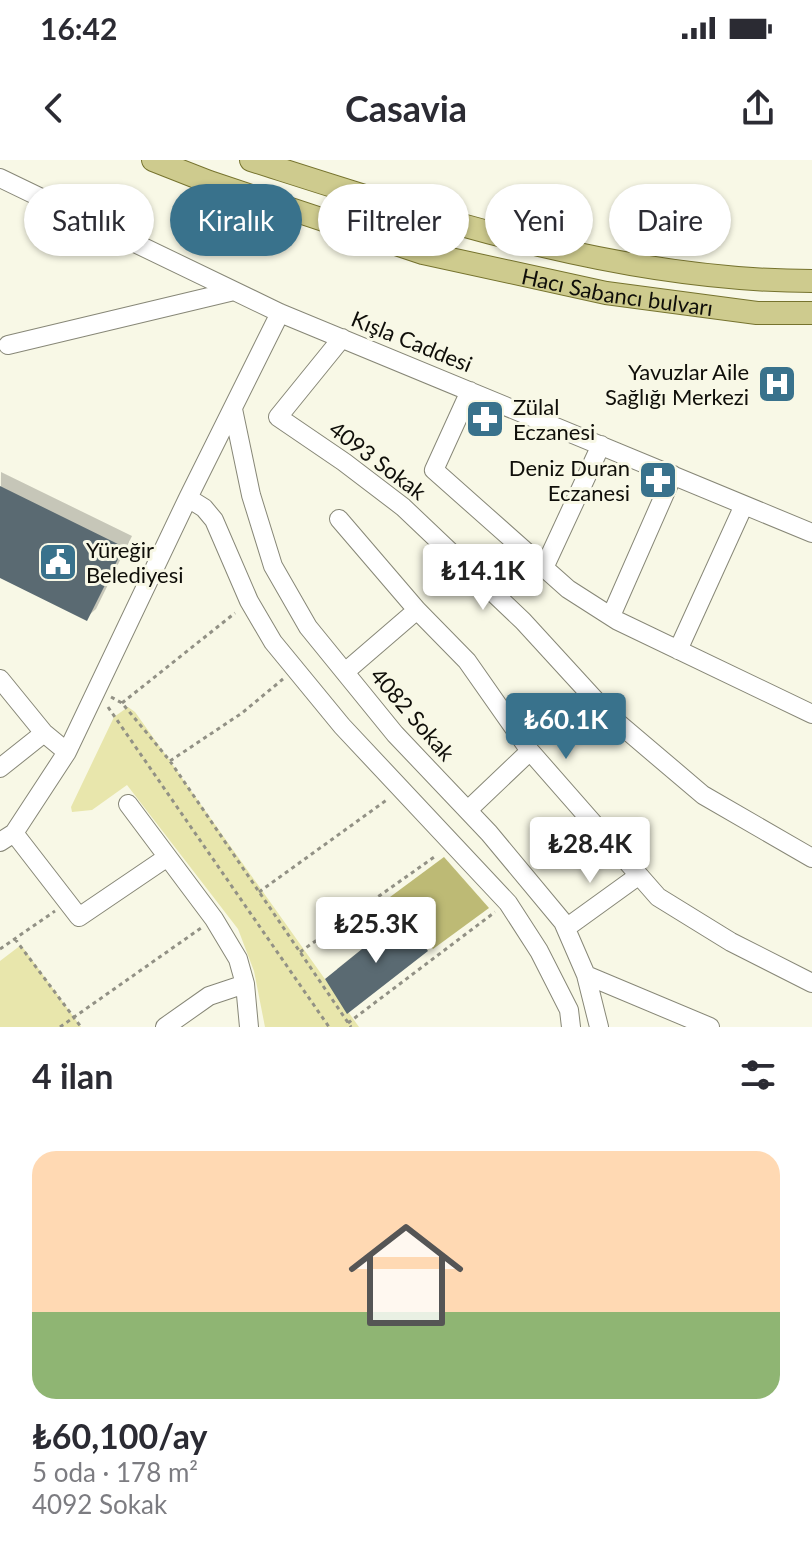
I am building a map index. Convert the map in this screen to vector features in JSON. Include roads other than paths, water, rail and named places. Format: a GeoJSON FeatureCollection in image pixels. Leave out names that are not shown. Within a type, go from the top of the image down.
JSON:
{"type":"FeatureCollection","features":[{"type":"Feature","properties":{"kind":"main road","name":"Hacı Sabancı bulvarı"},"geometry":{"type":"LineString","coordinates":[[153,160],[209,182],[423,253],[606,293],[757,313],[812,313]]}},
{"type":"Feature","properties":{"kind":"main road","name":"Hacı Sabancı bulvarı"},"geometry":{"type":"LineString","coordinates":[[251,160],[440,220],[607,260],[758,281],[812,281]]}},
{"type":"Feature","properties":{"kind":"street","name":"Kışla Caddesi"},"geometry":{"type":"LineString","coordinates":[[0,178],[280,313],[812,533]]}},
{"type":"Feature","properties":{"kind":"street"},"geometry":{"type":"LineString","coordinates":[[8,345],[234,291]]}},
{"type":"Feature","properties":{"kind":"street"},"geometry":{"type":"LineString","coordinates":[[166,858],[79,917],[7,837],[67,752],[280,313]]}},
{"type":"Feature","properties":{"kind":"street","name":"4093 Sokak"},"geometry":{"type":"LineString","coordinates":[[342,338],[278,417],[403,507],[523,621],[610,716],[703,795],[812,858]]}},
{"type":"Feature","properties":{"kind":"street"},"geometry":{"type":"LineString","coordinates":[[470,391],[434,470],[568,589],[611,616],[812,714]]}},
{"type":"Feature","properties":{"kind":"street","name":"4082 Sokak"},"geometry":{"type":"LineString","coordinates":[[233,409],[251,495],[273,566],[308,627],[395,734],[468,810],[566,928],[586,975],[599,1027]]}},
{"type":"Feature","properties":{"kind":"street"},"geometry":{"type":"LineString","coordinates":[[544,568],[601,445]]}},
{"type":"Feature","properties":{"kind":"street"},"geometry":{"type":"LineString","coordinates":[[611,616],[673,475]]}},
{"type":"Feature","properties":{"kind":"street"},"geometry":{"type":"LineString","coordinates":[[188,498],[204,508],[214,520],[249,601],[273,642],[295,670],[342,726],[508,903],[539,951],[569,1010],[571,1027]]}},
{"type":"Feature","properties":{"kind":"street"},"geometry":{"type":"LineString","coordinates":[[678,650],[744,505]]}},
{"type":"Feature","properties":{"kind":"street"},"geometry":{"type":"LineString","coordinates":[[339,519],[417,610],[467,661],[530,751],[658,897],[731,942],[812,983]]}},
{"type":"Feature","properties":{"kind":"street"},"geometry":{"type":"LineString","coordinates":[[345,672],[417,610]]}},
{"type":"Feature","properties":{"kind":"street"},"geometry":{"type":"LineString","coordinates":[[0,679],[44,733],[67,752]]}},
{"type":"Feature","properties":{"kind":"street"},"geometry":{"type":"LineString","coordinates":[[0,768],[44,733]]}},
{"type":"Feature","properties":{"kind":"street"},"geometry":{"type":"LineString","coordinates":[[468,810],[530,751]]}},
{"type":"Feature","properties":{"kind":"street"},"geometry":{"type":"LineString","coordinates":[[128,804],[214,919],[238,959],[245,984],[249,1027]]}},
{"type":"Feature","properties":{"kind":"street"},"geometry":{"type":"LineString","coordinates":[[566,928],[638,876]]}},
{"type":"Feature","properties":{"kind":"street"},"geometry":{"type":"LineString","coordinates":[[586,975],[710,1027]]}},
{"type":"Feature","properties":{"kind":"street"},"geometry":{"type":"LineString","coordinates":[[165,1027],[209,996],[231,986],[245,984]]}},
{"type":"Feature","properties":{"kind":"place","name":"Yavuzlar Aile Sağlığı Merkezi"},"geometry":{"type":"Point","coordinates":[777,384]}},
{"type":"Feature","properties":{"kind":"place","name":"Zülal Eczanesi"},"geometry":{"type":"Point","coordinates":[485,419]}},
{"type":"Feature","properties":{"kind":"place","name":"Deniz Duran Eczanesi"},"geometry":{"type":"Point","coordinates":[658,480]}},
{"type":"Feature","properties":{"kind":"place","name":"Yüreğir Belediyesi"},"geometry":{"type":"Point","coordinates":[58,562]}}]}
